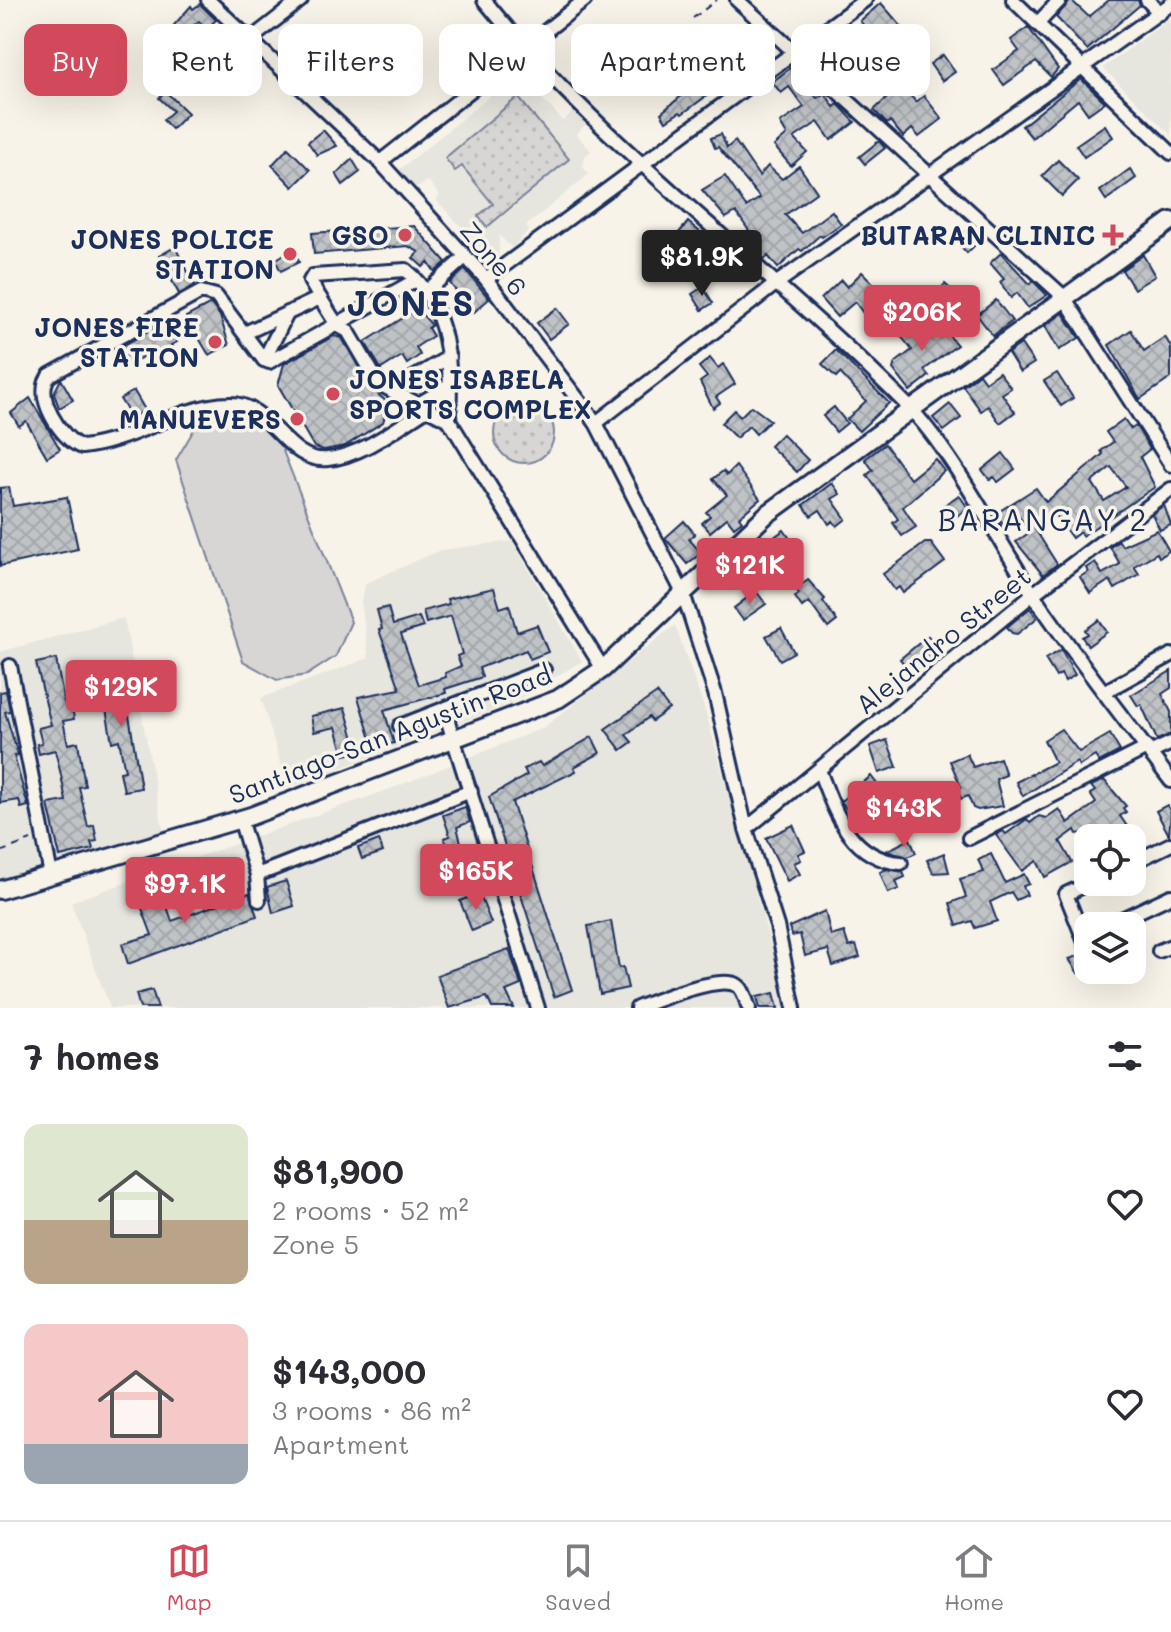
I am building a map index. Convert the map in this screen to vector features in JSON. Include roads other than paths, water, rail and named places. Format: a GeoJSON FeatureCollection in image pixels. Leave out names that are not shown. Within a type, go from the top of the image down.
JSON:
{"type":"FeatureCollection","features":[{"type":"Feature","properties":{"kind":"main road","name":"Santiago-San Agustin Road"},"geometry":{"type":"LineString","coordinates":[[0,890],[240,819],[558,699],[603,669],[766,515],[1171,221]]}},
{"type":"Feature","properties":{"kind":"street","name":"Zone 6"},"geometry":{"type":"LineString","coordinates":[[208,0],[234,24]]}},
{"type":"Feature","properties":{"kind":"street"},"geometry":{"type":"LineString","coordinates":[[262,30],[301,0]]}},
{"type":"Feature","properties":{"kind":"street"},"geometry":{"type":"LineString","coordinates":[[484,0],[504,24]]}},
{"type":"Feature","properties":{"kind":"street"},"geometry":{"type":"LineString","coordinates":[[554,24],[585,0]]}},
{"type":"Feature","properties":{"kind":"street"},"geometry":{"type":"LineString","coordinates":[[737,0],[791,49]]}},
{"type":"Feature","properties":{"kind":"street"},"geometry":{"type":"LineString","coordinates":[[831,24],[865,0]]}},
{"type":"Feature","properties":{"kind":"street"},"geometry":{"type":"LineString","coordinates":[[1013,0],[1171,153]]}},
{"type":"Feature","properties":{"kind":"street"},"geometry":{"type":"LineString","coordinates":[[1038,23],[1060,0]]}},
{"type":"Feature","properties":{"kind":"street"},"geometry":{"type":"LineString","coordinates":[[1147,0],[1160,13]]}},
{"type":"Feature","properties":{"kind":"street"},"geometry":{"type":"LineString","coordinates":[[596,423],[777,283],[1171,4]]}},
{"type":"Feature","properties":{"kind":"street","name":"Zone 6"},"geometry":{"type":"LineString","coordinates":[[262,49],[380,162],[486,279],[596,423],[683,593],[715,693],[746,829],[777,926],[794,1008]]}},
{"type":"Feature","properties":{"kind":"street"},"geometry":{"type":"LineString","coordinates":[[486,279],[643,166],[791,53]]}},
{"type":"Feature","properties":{"kind":"street"},"geometry":{"type":"LineString","coordinates":[[555,79],[643,166],[777,283],[910,408],[952,467],[1033,594],[1171,781]]}},
{"type":"Feature","properties":{"kind":"street"},"geometry":{"type":"LineString","coordinates":[[380,162],[463,96]]}},
{"type":"Feature","properties":{"kind":"street"},"geometry":{"type":"LineString","coordinates":[[843,96],[1064,297],[1171,465]]}},
{"type":"Feature","properties":{"kind":"street"},"geometry":{"type":"LineString","coordinates":[[425,293],[465,257]]}},
{"type":"Feature","properties":{"kind":"street"},"geometry":{"type":"LineString","coordinates":[[449,420],[449,357],[442,326],[416,280],[406,270],[393,269],[313,276],[310,281],[320,298],[337,325],[348,331],[379,384],[449,420],[603,669]]}},
{"type":"Feature","properties":{"kind":"street"},"geometry":{"type":"LineString","coordinates":[[416,280],[272,361],[264,360],[216,296],[201,292],[50,375],[43,385],[45,399],[62,431],[74,444],[82,447],[161,425],[206,405],[234,403],[262,416],[296,449],[320,460],[337,458],[367,444],[451,385]]}},
{"type":"Feature","properties":{"kind":"street"},"geometry":{"type":"LineString","coordinates":[[245,333],[320,298]]}},
{"type":"Feature","properties":{"kind":"street"},"geometry":{"type":"LineString","coordinates":[[264,360],[287,314]]}},
{"type":"Feature","properties":{"kind":"street"},"geometry":{"type":"LineString","coordinates":[[392,391],[449,357]]}},
{"type":"Feature","properties":{"kind":"street","name":"Alejandro Street"},"geometry":{"type":"LineString","coordinates":[[746,829],[1033,594],[1171,489]]}},
{"type":"Feature","properties":{"kind":"street"},"geometry":{"type":"LineString","coordinates":[[1104,692],[1171,655]]}},
{"type":"Feature","properties":{"kind":"street"},"geometry":{"type":"LineString","coordinates":[[10,666],[51,875]]}},
{"type":"Feature","properties":{"kind":"street"},"geometry":{"type":"LineString","coordinates":[[400,726],[544,670]]}},
{"type":"Feature","properties":{"kind":"street"},"geometry":{"type":"LineString","coordinates":[[444,709],[456,739],[538,1008]]}},
{"type":"Feature","properties":{"kind":"street"},"geometry":{"type":"LineString","coordinates":[[969,838],[1148,751],[1171,743]]}},
{"type":"Feature","properties":{"kind":"street"},"geometry":{"type":"LineString","coordinates":[[819,770],[844,831],[878,859],[901,863]]}},
{"type":"Feature","properties":{"kind":"street"},"geometry":{"type":"LineString","coordinates":[[257,875],[471,791]]}},
{"type":"Feature","properties":{"kind":"street"},"geometry":{"type":"LineString","coordinates":[[240,819],[257,875],[259,900]]}},
{"type":"Feature","properties":{"kind":"street"},"geometry":{"type":"LineString","coordinates":[[1146,858],[1169,849]]}},
{"type":"Feature","properties":{"kind":"street"},"geometry":{"type":"LineString","coordinates":[[1074,890],[1066,894],[1074,913]]}},
{"type":"Feature","properties":{"kind":"street"},"geometry":{"type":"LineString","coordinates":[[1137,912],[1171,896]]}},
{"type":"Feature","properties":{"kind":"street"},"geometry":{"type":"LineString","coordinates":[[637,1008],[706,985],[724,983],[736,984],[742,990],[749,1008]]}},
{"type":"Feature","properties":{"kind":"place","name":"GSO"},"geometry":{"type":"Point","coordinates":[405,235]}},
{"type":"Feature","properties":{"kind":"place","name":"BUTARAN CLINIC"},"geometry":{"type":"Point","coordinates":[1113,235]}},
{"type":"Feature","properties":{"kind":"place","name":"JONES POLICE STATION"},"geometry":{"type":"Point","coordinates":[290,254]}},
{"type":"Feature","properties":{"kind":"place","name":"JONES FIRE STATION"},"geometry":{"type":"Point","coordinates":[215,342]}},
{"type":"Feature","properties":{"kind":"place","name":"JONES ISABELA SPORTS COMPLEX"},"geometry":{"type":"Point","coordinates":[333,394]}},
{"type":"Feature","properties":{"kind":"place","name":"MANUEVERS"},"geometry":{"type":"Point","coordinates":[297,419]}},
{"type":"Feature","properties":{"kind":"district","name":"JONES"},"geometry":{"type":"Point","coordinates":[411,302]}},
{"type":"Feature","properties":{"kind":"district","name":"BARANGAY 2"},"geometry":{"type":"Point","coordinates":[1043,519]}}]}
